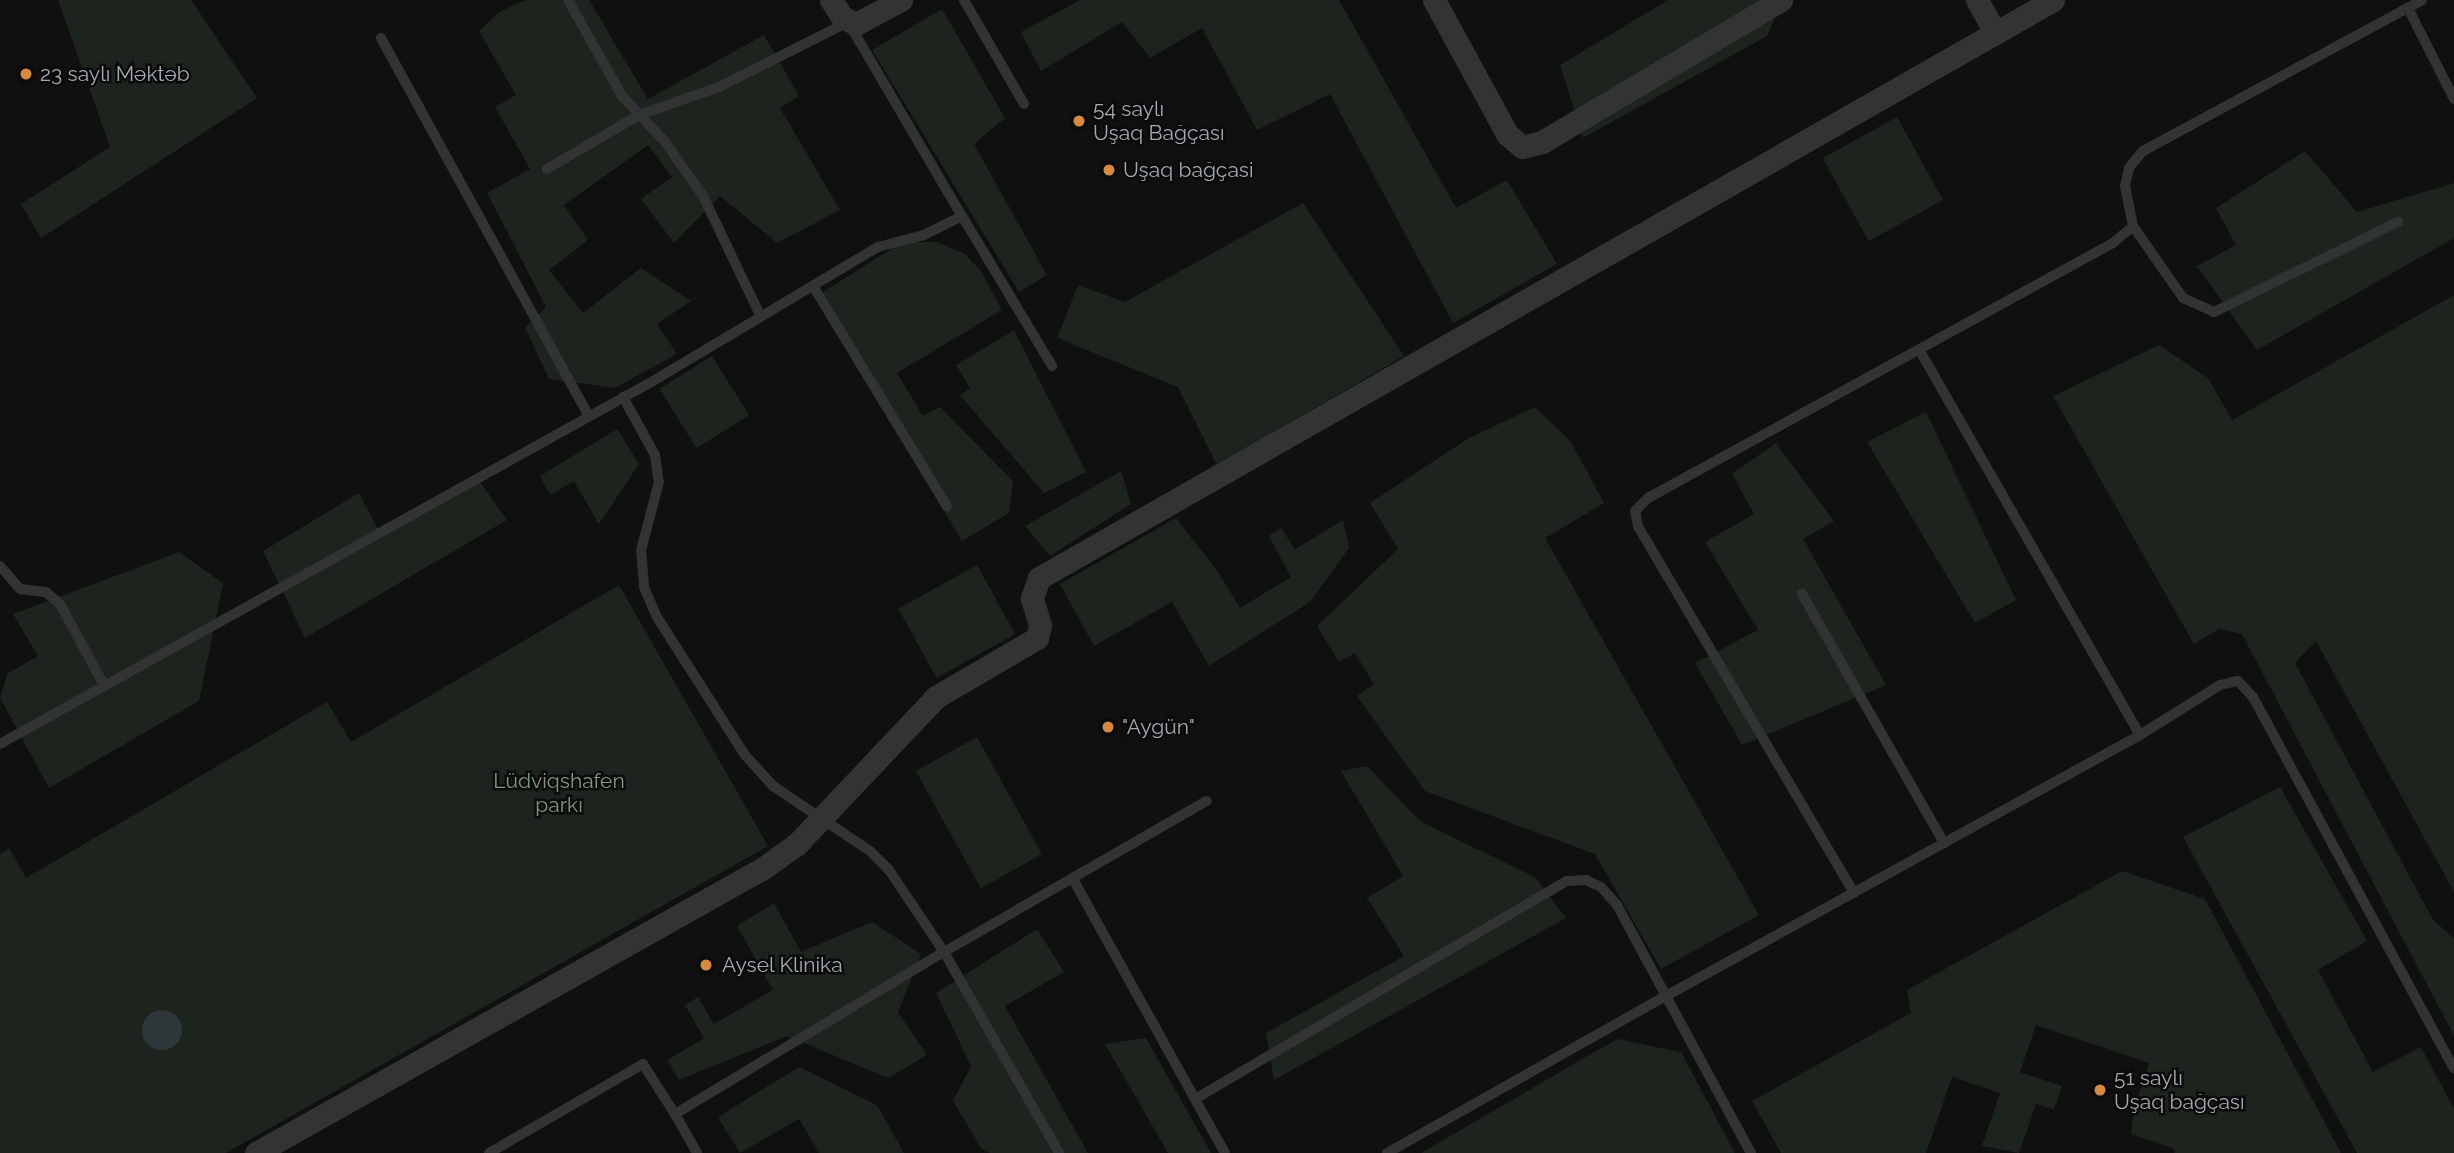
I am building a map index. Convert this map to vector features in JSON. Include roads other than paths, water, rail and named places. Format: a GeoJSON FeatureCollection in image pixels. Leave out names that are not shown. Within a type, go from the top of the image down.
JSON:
{"type":"FeatureCollection","features":[{"type":"Feature","properties":{"kind":"street"},"geometry":{"type":"LineString","coordinates":[[831,0],[848,22],[865,22],[901,0]]}},
{"type":"Feature","properties":{"kind":"street"},"geometry":{"type":"LineString","coordinates":[[1434,0],[1507,134],[1522,147],[1542,142],[1782,0]]}},
{"type":"Feature","properties":{"kind":"street"},"geometry":{"type":"LineString","coordinates":[[1977,0],[1995,33]]}},
{"type":"Feature","properties":{"kind":"street"},"geometry":{"type":"LineString","coordinates":[[256,1153],[765,867],[824,819],[936,697],[1037,638],[1040,625],[1032,598],[1039,578],[2053,0]]}},
{"type":"Feature","properties":{"kind":"lane"},"geometry":{"type":"LineString","coordinates":[[568,0],[602,67],[639,115],[666,143],[703,196],[761,317]]}},
{"type":"Feature","properties":{"kind":"lane"},"geometry":{"type":"LineString","coordinates":[[964,0],[1024,104]]}},
{"type":"Feature","properties":{"kind":"lane"},"geometry":{"type":"LineString","coordinates":[[2398,222],[2214,312],[2183,298],[2133,226],[2125,186],[2129,167],[2143,151],[2422,0]]}},
{"type":"Feature","properties":{"kind":"lane"},"geometry":{"type":"LineString","coordinates":[[2408,8],[2454,99]]}},
{"type":"Feature","properties":{"kind":"lane"},"geometry":{"type":"LineString","coordinates":[[547,170],[639,115],[719,87],[848,22],[1052,366]]}},
{"type":"Feature","properties":{"kind":"lane"},"geometry":{"type":"LineString","coordinates":[[381,38],[589,416]]}},
{"type":"Feature","properties":{"kind":"lane"},"geometry":{"type":"LineString","coordinates":[[0,744],[623,397],[878,247],[924,236],[962,216]]}},
{"type":"Feature","properties":{"kind":"lane"},"geometry":{"type":"LineString","coordinates":[[1854,893],[1638,526],[1635,511],[1648,498],[1920,352],[2113,243],[2133,226]]}},
{"type":"Feature","properties":{"kind":"lane"},"geometry":{"type":"LineString","coordinates":[[813,286],[947,506]]}},
{"type":"Feature","properties":{"kind":"lane"},"geometry":{"type":"LineString","coordinates":[[1920,352],[2140,735]]}},
{"type":"Feature","properties":{"kind":"lane"},"geometry":{"type":"LineString","coordinates":[[623,397],[654,455],[657,468],[659,482],[641,551],[644,587],[657,617],[745,755],[773,786],[824,819],[889,870],[944,952],[1059,1153]]}},
{"type":"Feature","properties":{"kind":"lane"},"geometry":{"type":"LineString","coordinates":[[0,566],[20,589],[46,592],[60,604],[104,685]]}},
{"type":"Feature","properties":{"kind":"lane"},"geometry":{"type":"LineString","coordinates":[[1802,594],[1944,843]]}},
{"type":"Feature","properties":{"kind":"lane"},"geometry":{"type":"LineString","coordinates":[[1387,1153],[2140,735],[2220,685],[2238,681],[2245,689],[2454,1067]]}},
{"type":"Feature","properties":{"kind":"lane"},"geometry":{"type":"LineString","coordinates":[[675,1114],[944,952],[1207,801]]}},
{"type":"Feature","properties":{"kind":"lane"},"geometry":{"type":"LineString","coordinates":[[1073,879],[1225,1153]]}},
{"type":"Feature","properties":{"kind":"lane"},"geometry":{"type":"LineString","coordinates":[[1195,1099],[1567,881],[1586,880],[1601,887],[1617,905],[1751,1153]]}},
{"type":"Feature","properties":{"kind":"lane"},"geometry":{"type":"LineString","coordinates":[[489,1153],[643,1064],[698,1153]]}},
{"type":"Feature","properties":{"kind":"place","name":"23 saylı Məktəb"},"geometry":{"type":"Point","coordinates":[26,74]}},
{"type":"Feature","properties":{"kind":"place","name":"54 saylı Uşaq Bağçası"},"geometry":{"type":"Point","coordinates":[1079,121]}},
{"type":"Feature","properties":{"kind":"place","name":"Uşaq bağçasi"},"geometry":{"type":"Point","coordinates":[1109,170]}},
{"type":"Feature","properties":{"kind":"place","name":"\"Aygün\""},"geometry":{"type":"Point","coordinates":[1108,727]}},
{"type":"Feature","properties":{"kind":"place","name":"Aysel Klinika"},"geometry":{"type":"Point","coordinates":[706,965]}},
{"type":"Feature","properties":{"kind":"place","name":"51 saylı Uşaq bağçası"},"geometry":{"type":"Point","coordinates":[2100,1090]}},
{"type":"Feature","properties":{"kind":"park label","name":"Lüdviqshafen parkı"},"geometry":{"type":"Point","coordinates":[559,793]}}]}
